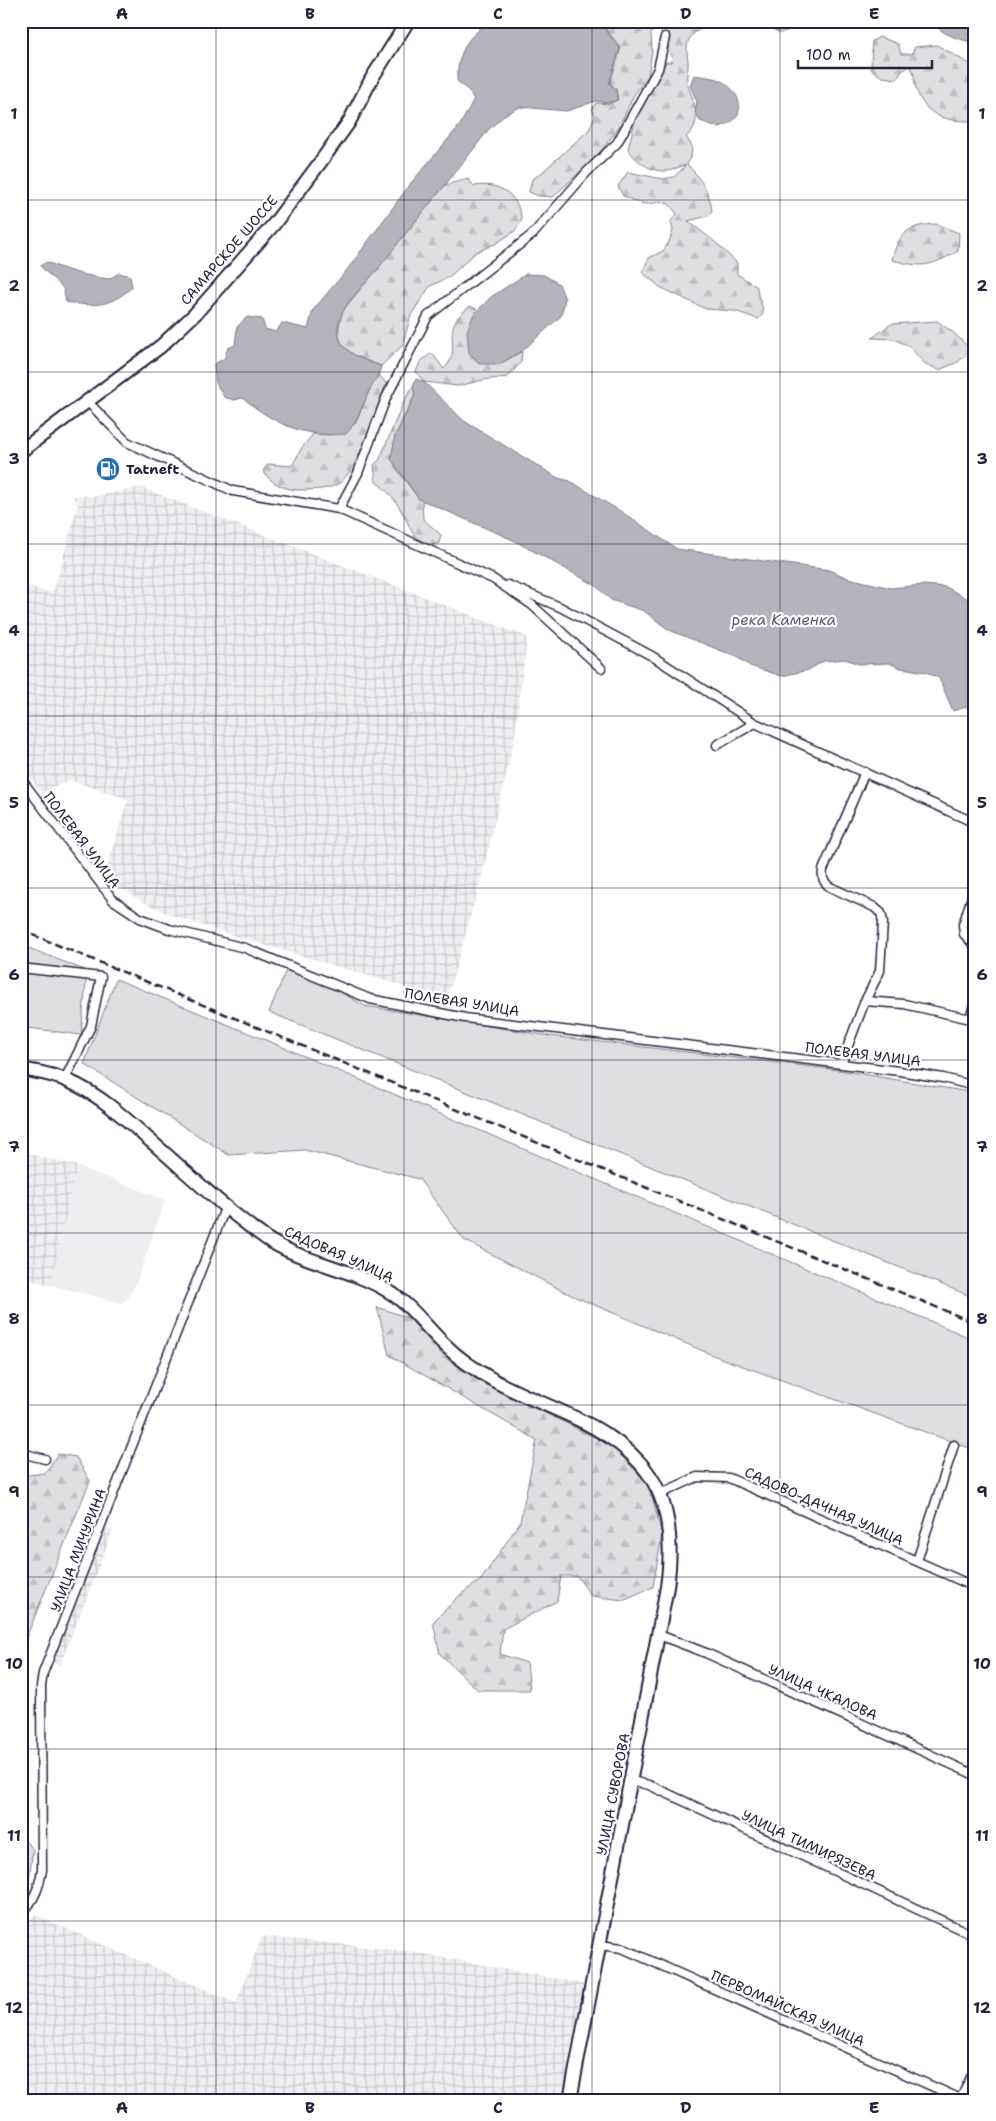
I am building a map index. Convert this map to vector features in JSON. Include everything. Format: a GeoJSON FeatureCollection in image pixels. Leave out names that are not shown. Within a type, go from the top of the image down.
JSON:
{"type":"FeatureCollection","features":[{"type":"Feature","properties":{"kind":"main road","name":"САМАРСКОЕ ШОССЕ"},"geometry":{"type":"LineString","coordinates":[[21,451],[86,400],[160,346],[195,314],[274,224],[349,122],[372,78],[408,21]]}},
{"type":"Feature","properties":{"kind":"main road","name":"САДОВАЯ УЛИЦА"},"geometry":{"type":"LineString","coordinates":[[21,1069],[65,1079],[86,1090],[121,1115],[226,1206],[268,1239],[292,1253],[388,1291],[406,1304],[446,1346],[471,1366],[496,1382],[609,1437],[629,1452],[646,1471],[660,1494]]}},
{"type":"Feature","properties":{"kind":"main road","name":"УЛИЦА СУВОРОВА"},"geometry":{"type":"LineString","coordinates":[[570,2100],[659,1636],[671,1550],[670,1533],[660,1494]]}},
{"type":"Feature","properties":{"kind":"street"},"geometry":{"type":"LineString","coordinates":[[339,509],[358,473],[386,398],[428,316],[533,234],[587,172],[618,143],[658,69],[665,37]]}},
{"type":"Feature","properties":{"kind":"street"},"geometry":{"type":"LineString","coordinates":[[86,400],[126,442],[233,491],[339,509],[493,579],[560,607],[652,656],[755,723],[975,823]]}},
{"type":"Feature","properties":{"kind":"street"},"geometry":{"type":"LineString","coordinates":[[493,579],[532,606],[600,668]]}},
{"type":"Feature","properties":{"kind":"street"},"geometry":{"type":"LineString","coordinates":[[717,745],[755,723]]}},
{"type":"Feature","properties":{"kind":"street"},"geometry":{"type":"LineString","coordinates":[[841,1064],[865,1001],[880,971],[883,922],[880,914],[874,907],[830,887],[824,883],[822,876],[866,772]]}},
{"type":"Feature","properties":{"kind":"street","name":"ПОЛЕВАЯ УЛИЦА"},"geometry":{"type":"LineString","coordinates":[[21,779],[113,900],[140,918],[169,929],[244,948],[370,999],[466,1018],[841,1064],[943,1078],[975,1086]]}},
{"type":"Feature","properties":{"kind":"street"},"geometry":{"type":"LineString","coordinates":[[975,887],[963,925],[964,934],[975,946]]}},
{"type":"Feature","properties":{"kind":"street"},"geometry":{"type":"LineString","coordinates":[[21,968],[101,977],[91,1026],[65,1079]]}},
{"type":"Feature","properties":{"kind":"street"},"geometry":{"type":"LineString","coordinates":[[865,1001],[904,1004],[972,1020],[975,1001]]}},
{"type":"Feature","properties":{"kind":"street","name":"УЛИЦА МИЧУРИНА"},"geometry":{"type":"LineString","coordinates":[[21,1914],[30,1905],[39,1890],[42,1870],[41,1686],[43,1673],[226,1206]]}},
{"type":"Feature","properties":{"kind":"street"},"geometry":{"type":"LineString","coordinates":[[917,1561],[954,1445]]}},
{"type":"Feature","properties":{"kind":"street"},"geometry":{"type":"LineString","coordinates":[[21,1454],[45,1459]]}},
{"type":"Feature","properties":{"kind":"street","name":"САДОВО-ДАЧНАЯ УЛИЦА"},"geometry":{"type":"LineString","coordinates":[[660,1494],[697,1477],[729,1478],[975,1587]]}},
{"type":"Feature","properties":{"kind":"street","name":"УЛИЦА ЧКАЛОВА"},"geometry":{"type":"LineString","coordinates":[[659,1636],[706,1652],[975,1775]]}},
{"type":"Feature","properties":{"kind":"street","name":"УЛИЦА ТИМИРЯЗЕВА"},"geometry":{"type":"LineString","coordinates":[[631,1781],[649,1785],[975,1936]]}},
{"type":"Feature","properties":{"kind":"street","name":"ПЕРВОМАЙСКАЯ УЛИЦА"},"geometry":{"type":"LineString","coordinates":[[600,1945],[622,1948],[962,2099]]}},
{"type":"Feature","properties":{"kind":"street"},"geometry":{"type":"LineString","coordinates":[[962,2099],[975,2069]]}},
{"type":"Feature","properties":{"kind":"shaded area"},"geometry":{"type":"Polygon","coordinates":[[[140,487],[527,637],[514,741],[482,875],[447,999],[238,937],[171,915],[145,903],[104,877],[128,799],[69,780],[41,793],[29,775],[21,768],[21,604],[27,585],[48,592],[54,590],[78,504],[72,496],[99,496],[140,487]]]}},
{"type":"Feature","properties":{"kind":"shaded area"},"geometry":{"type":"Polygon","coordinates":[[[21,1152],[77,1166],[51,1285],[21,1278],[21,1152]]]}},
{"type":"Feature","properties":{"kind":"shaded area"},"geometry":{"type":"Polygon","coordinates":[[[77,1166],[165,1200],[136,1283],[128,1298],[121,1303],[51,1285],[77,1166]]]}},
{"type":"Feature","properties":{"kind":"shaded area"},"geometry":{"type":"Polygon","coordinates":[[[106,1527],[113,1530],[60,1665],[52,1662],[106,1527]]]}},
{"type":"Feature","properties":{"kind":"shaded area"},"geometry":{"type":"Polygon","coordinates":[[[35,1915],[236,2003],[262,1936],[414,1952],[583,1984],[561,2100],[21,2100],[21,1929],[35,1915]]]}},
{"type":"Feature","properties":{"kind":"green space"},"geometry":{"type":"Polygon","coordinates":[[[599,21],[728,21],[695,32],[687,45],[687,82],[695,106],[696,119],[692,131],[686,137],[692,146],[691,158],[687,164],[704,186],[712,211],[708,216],[688,221],[715,242],[737,263],[737,274],[757,287],[763,314],[758,319],[735,311],[706,309],[660,287],[642,272],[649,258],[663,251],[669,242],[673,230],[671,221],[677,214],[669,204],[659,201],[646,204],[623,196],[618,186],[628,172],[663,179],[674,177],[686,165],[667,171],[655,170],[635,158],[628,149],[636,117],[666,62],[671,62],[672,55],[668,51],[670,24],[657,25],[651,34],[652,51],[648,76],[634,95],[619,127],[598,155],[553,197],[539,196],[529,192],[532,179],[539,175],[589,130],[595,116],[592,109],[596,103],[608,104],[618,100],[616,89],[610,83],[621,48],[599,21]]]}},
{"type":"Feature","properties":{"kind":"green space"},"geometry":{"type":"Polygon","coordinates":[[[757,21],[817,21],[780,33],[757,21]]]}},
{"type":"Feature","properties":{"kind":"green space"},"geometry":{"type":"Polygon","coordinates":[[[880,37],[898,44],[901,54],[912,54],[915,47],[937,45],[975,67],[975,116],[971,121],[952,120],[930,111],[920,97],[910,66],[902,71],[897,79],[882,77],[871,69],[872,41],[880,37]]]}},
{"type":"Feature","properties":{"kind":"green space"},"geometry":{"type":"Polygon","coordinates":[[[468,179],[474,186],[484,185],[500,188],[512,197],[520,211],[522,220],[515,231],[495,244],[476,252],[449,277],[430,286],[411,315],[402,346],[381,366],[351,353],[341,341],[339,332],[344,309],[445,185],[468,179]]]}},
{"type":"Feature","properties":{"kind":"green space"},"geometry":{"type":"Polygon","coordinates":[[[936,224],[959,233],[958,251],[933,263],[919,265],[892,260],[901,237],[906,232],[919,226],[936,224]]]}},
{"type":"Feature","properties":{"kind":"green space"},"geometry":{"type":"Polygon","coordinates":[[[470,306],[478,310],[474,314],[500,364],[522,351],[521,362],[508,377],[458,386],[424,382],[416,372],[420,362],[432,353],[444,369],[452,357],[453,326],[457,318],[470,306]]]}},
{"type":"Feature","properties":{"kind":"green space"},"geometry":{"type":"Polygon","coordinates":[[[937,321],[954,333],[971,350],[958,362],[939,370],[924,363],[909,346],[894,339],[872,338],[891,324],[937,321]]]}},
{"type":"Feature","properties":{"kind":"green space"},"geometry":{"type":"Polygon","coordinates":[[[379,375],[386,383],[366,439],[352,468],[344,479],[336,485],[327,488],[298,490],[278,485],[269,479],[263,471],[268,464],[292,466],[301,449],[313,434],[330,435],[355,424],[370,389],[379,375]]]}},
{"type":"Feature","properties":{"kind":"green space"},"geometry":{"type":"Polygon","coordinates":[[[413,386],[415,395],[395,436],[395,467],[419,499],[422,500],[423,519],[441,535],[439,543],[428,546],[417,539],[397,503],[376,482],[374,465],[380,459],[403,403],[413,386]]]}},
{"type":"Feature","properties":{"kind":"green space"},"geometry":{"type":"Polygon","coordinates":[[[21,945],[87,971],[81,1035],[21,1027],[21,945]]]}},
{"type":"Feature","properties":{"kind":"green space"},"geometry":{"type":"Polygon","coordinates":[[[287,968],[330,986],[365,1006],[550,1036],[839,1070],[975,1093],[975,1298],[269,1012],[287,968]]]}},
{"type":"Feature","properties":{"kind":"green space"},"geometry":{"type":"Polygon","coordinates":[[[116,979],[273,1043],[975,1340],[975,1450],[715,1356],[571,1295],[464,1240],[419,1179],[305,1150],[229,1155],[84,1064],[116,979]]]}},
{"type":"Feature","properties":{"kind":"green space"},"geometry":{"type":"Polygon","coordinates":[[[377,1307],[409,1318],[445,1358],[494,1387],[612,1446],[649,1485],[662,1535],[653,1587],[623,1600],[591,1596],[577,1576],[561,1576],[557,1601],[503,1629],[500,1654],[527,1663],[530,1690],[478,1690],[440,1654],[433,1622],[461,1594],[481,1580],[520,1522],[537,1440],[389,1355],[377,1307]]]}},
{"type":"Feature","properties":{"kind":"green space"},"geometry":{"type":"Polygon","coordinates":[[[58,1454],[76,1457],[90,1481],[24,1643],[21,1645],[21,1476],[45,1473],[58,1454]]]}},
{"type":"Feature","properties":{"kind":"green space"},"geometry":{"type":"Polygon","coordinates":[[[21,1837],[33,1849],[28,1887],[21,1895],[21,1837]]]}},
{"type":"Feature","properties":{"kind":"water"},"geometry":{"type":"Polygon","coordinates":[[[484,21],[598,21],[620,48],[609,83],[616,89],[617,100],[608,103],[596,101],[567,111],[520,107],[506,114],[489,129],[462,165],[345,308],[339,322],[338,332],[340,340],[350,352],[381,366],[357,419],[346,434],[317,434],[304,431],[278,422],[243,398],[234,400],[224,397],[216,383],[214,364],[224,359],[228,348],[235,345],[237,327],[247,317],[262,319],[265,329],[276,332],[282,323],[308,329],[313,310],[347,270],[411,183],[460,125],[474,99],[469,91],[457,81],[459,61],[467,43],[484,21]]]}},
{"type":"Feature","properties":{"kind":"water"},"geometry":{"type":"Polygon","coordinates":[[[932,21],[975,21],[975,43],[945,33],[932,21]]]}},
{"type":"Feature","properties":{"kind":"water"},"geometry":{"type":"Polygon","coordinates":[[[694,75],[717,79],[726,84],[737,97],[739,112],[728,124],[718,127],[700,121],[695,112],[697,102],[690,85],[694,75]]]}},
{"type":"Feature","properties":{"kind":"water"},"geometry":{"type":"Polygon","coordinates":[[[47,262],[69,271],[101,278],[109,279],[119,273],[130,276],[132,287],[124,294],[101,304],[85,305],[66,302],[63,288],[40,266],[47,262]]]}},
{"type":"Feature","properties":{"kind":"water"},"geometry":{"type":"Polygon","coordinates":[[[526,274],[544,275],[559,284],[565,299],[561,316],[522,351],[500,364],[480,364],[469,353],[467,331],[474,314],[491,297],[526,274]]]}},
{"type":"Feature","properties":{"kind":"water","name":"река Каменка"},"geometry":{"type":"Polygon","coordinates":[[[416,379],[424,382],[464,421],[558,478],[570,481],[620,511],[677,549],[829,570],[848,578],[891,588],[924,585],[946,587],[975,603],[975,711],[966,707],[953,711],[939,678],[926,672],[901,668],[889,663],[859,664],[845,659],[824,661],[808,670],[782,676],[750,666],[737,657],[669,630],[644,611],[611,600],[595,585],[513,540],[419,499],[391,459],[395,436],[415,395],[413,386],[416,379]]]}},
{"type":"Feature","properties":{"kind":"railway"},"geometry":{"type":"LineString","coordinates":[[21,930],[975,1323]]}},
{"type":"Feature","properties":{"kind":"place","name":"Tatneft"},"geometry":{"type":"Point","coordinates":[108,469]}}]}
